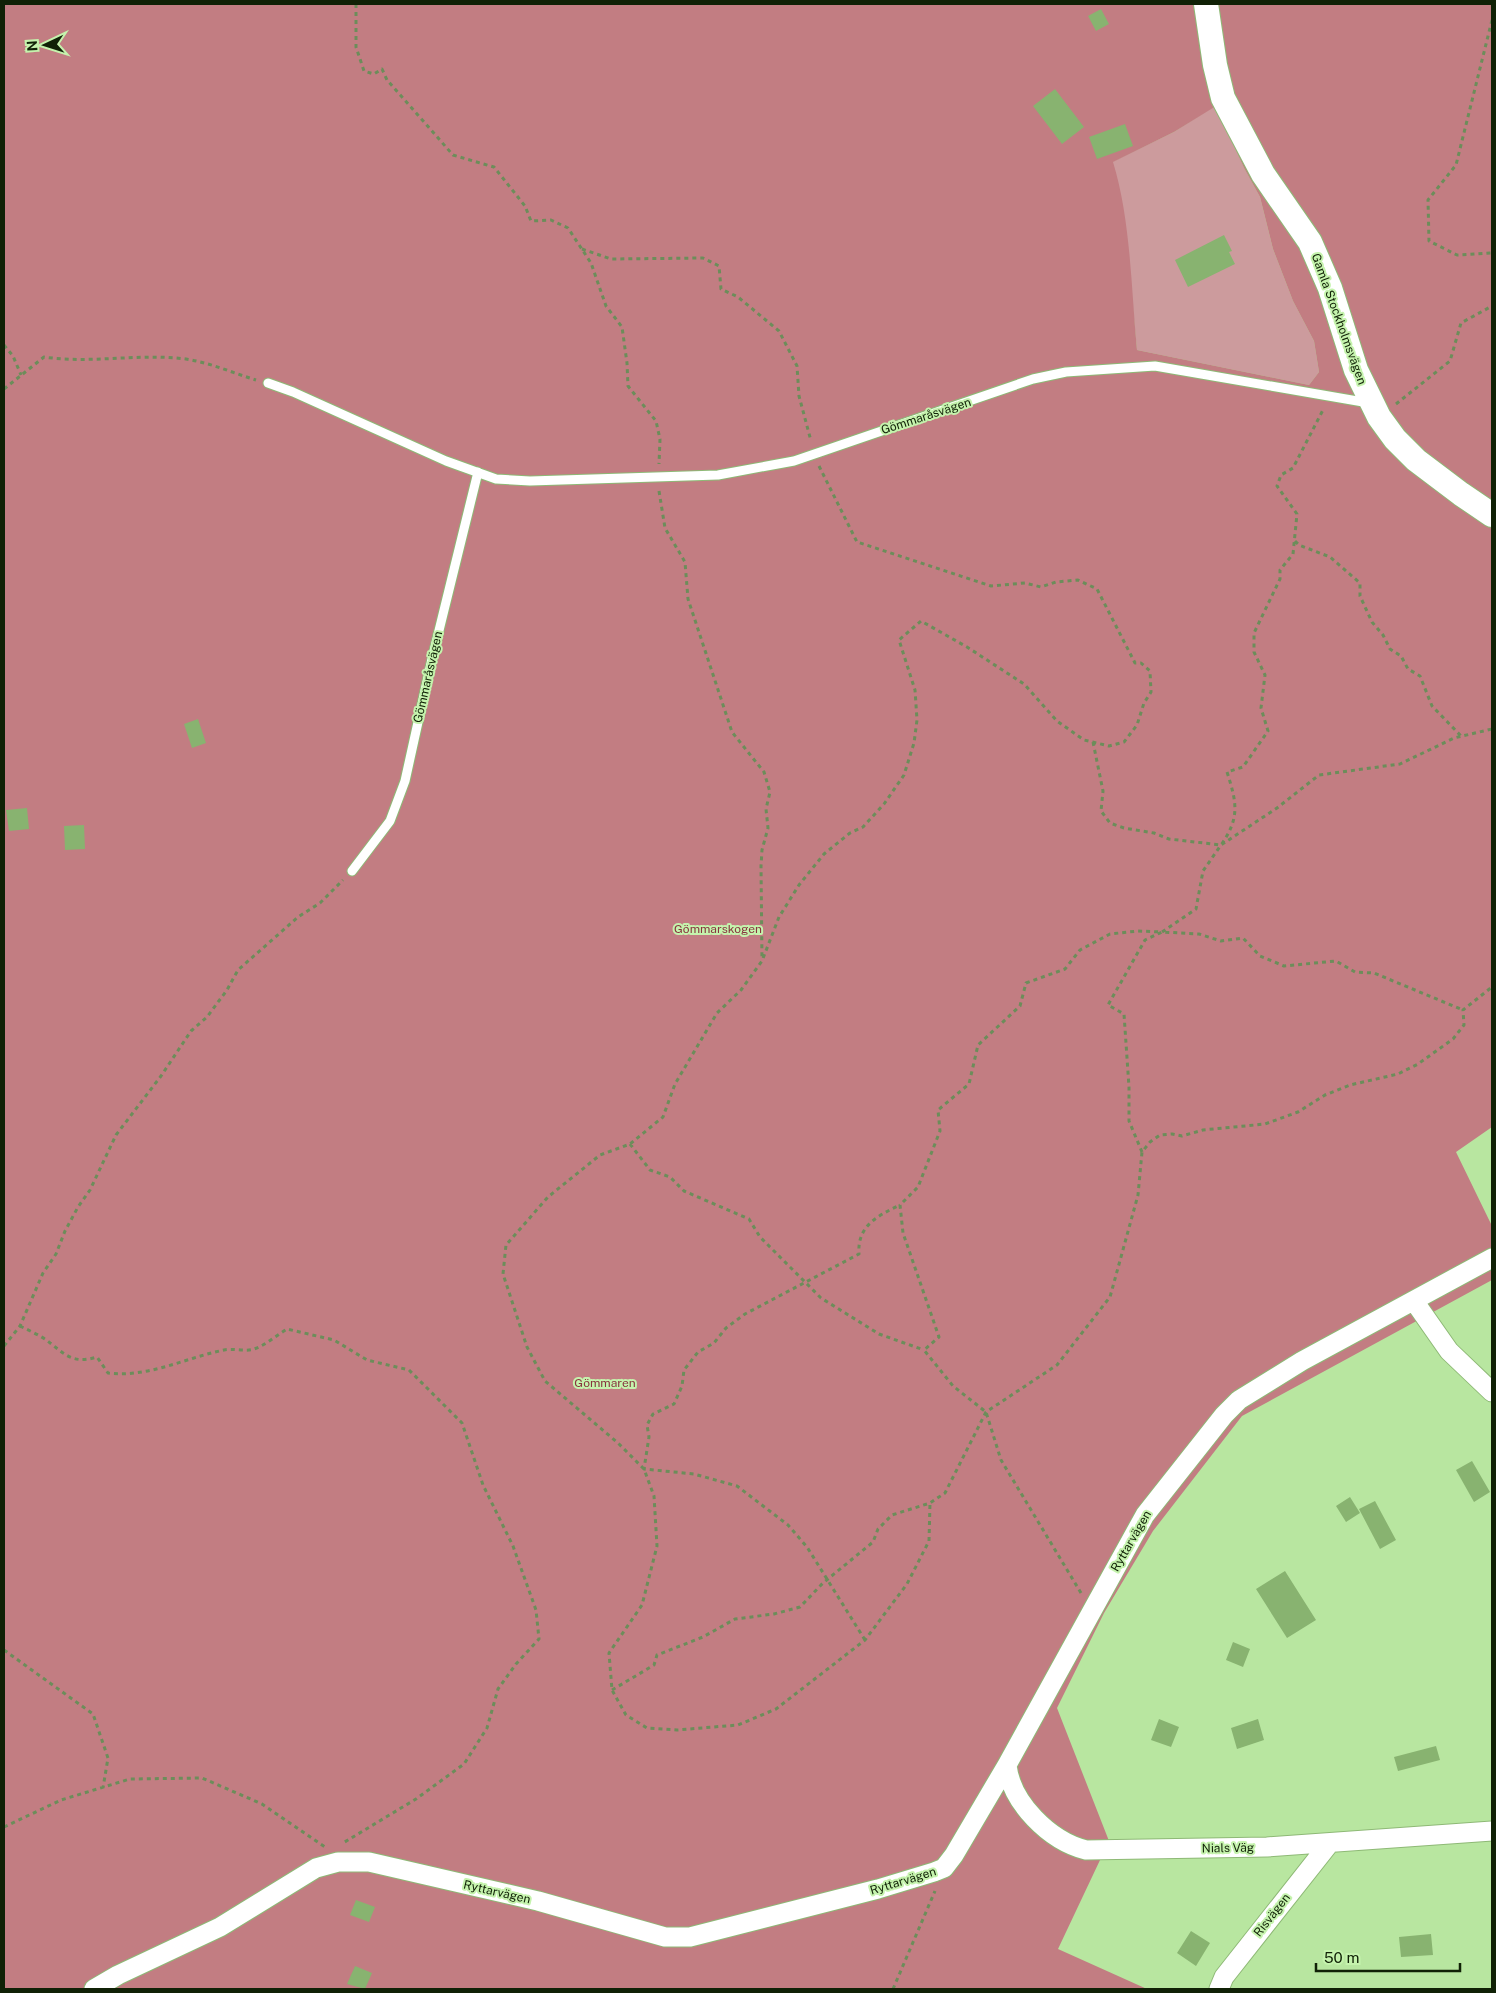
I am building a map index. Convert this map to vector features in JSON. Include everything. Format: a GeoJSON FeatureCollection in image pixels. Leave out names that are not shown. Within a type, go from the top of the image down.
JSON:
{"type":"FeatureCollection","features":[{"type":"Feature","properties":{"kind":"street","name":"Gamla Stockholmsvägen"},"geometry":{"type":"LineString","coordinates":[[1206,4],[1215,65],[1223,98],[1263,174],[1310,242],[1330,288],[1356,370],[1376,411],[1395,439],[1416,460],[1492,515]]}},
{"type":"Feature","properties":{"kind":"street","name":"Ryttarvägen"},"geometry":{"type":"LineString","coordinates":[[94,1989],[118,1975],[220,1927],[316,1868],[346,1862],[360,1861],[379,1864],[538,1902],[665,1937],[678,1938],[878,1889],[944,1868],[954,1855],[1007,1765],[1144,1515],[1200,1443],[1231,1408],[1258,1388],[1302,1362],[1492,1258]]}},
{"type":"Feature","properties":{"kind":"street"},"geometry":{"type":"LineString","coordinates":[[1414,1302],[1449,1351],[1492,1392]]}},
{"type":"Feature","properties":{"kind":"street","name":"Nials Väg"},"geometry":{"type":"LineString","coordinates":[[1007,1765],[1014,1789],[1038,1822],[1073,1846],[1102,1850],[1329,1844],[1492,1831]]}},
{"type":"Feature","properties":{"kind":"street","name":"Risvägen"},"geometry":{"type":"LineString","coordinates":[[1219,1989],[1224,1977],[1329,1844]]}},
{"type":"Feature","properties":{"kind":"lane","name":"Gömmaråsvägen"},"geometry":{"type":"LineString","coordinates":[[268,383],[392,436],[410,446],[478,472],[496,478],[530,481],[718,475],[794,461],[1033,379],[1066,372],[1155,366],[1327,398],[1376,411]]}},
{"type":"Feature","properties":{"kind":"lane","name":"Gömmaråsvägen"},"geometry":{"type":"LineString","coordinates":[[352,871],[390,821],[405,781],[432,659],[478,472]]}},
{"type":"Feature","properties":{"kind":"path"},"geometry":{"type":"LineString","coordinates":[[356,4],[356,47],[364,71],[374,74],[382,69],[387,80],[453,155],[494,167],[525,206],[531,222],[551,220],[568,228],[591,263],[606,306],[622,327],[628,386],[656,421],[660,439],[658,477],[665,528],[685,562],[688,599],[732,732],[764,772],[770,792],[766,809],[768,828],[762,850],[761,866],[762,962]]}},
{"type":"Feature","properties":{"kind":"path"},"geometry":{"type":"LineString","coordinates":[[1492,20],[1456,165],[1428,200],[1429,241],[1457,255],[1492,253]]}},
{"type":"Feature","properties":{"kind":"path"},"geometry":{"type":"LineString","coordinates":[[582,249],[611,259],[703,258],[719,266],[721,289],[738,297],[779,331],[797,366],[800,396],[814,455],[857,542],[991,586],[1025,583],[1041,587],[1056,582],[1078,580],[1096,589],[1134,663],[1141,663],[1150,671],[1151,692],[1144,703],[1137,725],[1124,742],[1109,746],[1084,740],[1056,721],[1024,684],[921,621],[898,640],[915,690],[917,720],[914,743],[904,774],[884,804],[863,827],[850,833],[824,854],[799,885],[779,917],[762,962],[741,990],[718,1012],[675,1084],[663,1117],[630,1144],[600,1155],[548,1197],[506,1245],[503,1274],[527,1347],[545,1381],[618,1443],[644,1470],[654,1496],[657,1546],[642,1605],[608,1653],[612,1690],[626,1716],[647,1728],[677,1730],[738,1726],[776,1710],[865,1640],[907,1584],[929,1541],[930,1503]]}},
{"type":"Feature","properties":{"kind":"path"},"geometry":{"type":"LineString","coordinates":[[1376,411],[1450,361],[1461,323],[1492,306]]}},
{"type":"Feature","properties":{"kind":"path"},"geometry":{"type":"LineString","coordinates":[[4,345],[13,356],[21,374]]}},
{"type":"Feature","properties":{"kind":"path"},"geometry":{"type":"LineString","coordinates":[[4,388],[44,357],[72,361],[151,357],[204,362],[268,383]]}},
{"type":"Feature","properties":{"kind":"path"},"geometry":{"type":"LineString","coordinates":[[612,1690],[654,1665],[657,1656],[703,1637],[735,1619],[774,1614],[800,1607],[829,1579],[873,1542],[878,1529],[892,1515],[930,1503],[945,1493],[986,1412],[1057,1366],[1110,1297],[1138,1195],[1142,1152],[1129,1121],[1130,1087],[1124,1014],[1108,1006],[1145,940],[1162,932],[1196,909],[1203,871],[1232,829],[1236,802],[1227,772],[1243,767],[1268,732],[1262,708],[1265,675],[1254,652],[1254,633],[1280,579],[1280,570],[1294,554],[1297,514],[1276,486],[1281,475],[1293,468],[1320,418],[1327,398]]}},
{"type":"Feature","properties":{"kind":"path"},"geometry":{"type":"LineString","coordinates":[[1295,541],[1299,545],[1330,557],[1360,583],[1360,596],[1372,622],[1383,635],[1390,649],[1401,656],[1408,669],[1420,676],[1432,706],[1462,737]]}},
{"type":"Feature","properties":{"kind":"path"},"geometry":{"type":"LineString","coordinates":[[1093,742],[1103,791],[1101,811],[1110,824],[1154,833],[1169,840],[1221,845],[1277,808],[1319,775],[1400,764],[1462,737],[1492,729]]}},
{"type":"Feature","properties":{"kind":"path"},"geometry":{"type":"LineString","coordinates":[[4,1346],[20,1326],[43,1273],[56,1254],[69,1223],[90,1190],[112,1141],[191,1031],[207,1017],[227,990],[238,970],[298,917],[320,903],[352,871]]}},
{"type":"Feature","properties":{"kind":"path"},"geometry":{"type":"LineString","coordinates":[[644,1470],[649,1437],[647,1425],[653,1414],[674,1404],[682,1386],[684,1370],[698,1352],[714,1343],[726,1328],[745,1314],[859,1254],[858,1241],[868,1224],[884,1212],[900,1206],[918,1187],[940,1131],[938,1110],[969,1084],[978,1045],[1020,1006],[1026,983],[1065,969],[1080,950],[1110,934],[1138,931],[1199,934],[1220,942],[1243,938],[1260,956],[1284,966],[1336,961],[1355,972],[1374,973],[1463,1010]]}},
{"type":"Feature","properties":{"kind":"path"},"geometry":{"type":"LineString","coordinates":[[1463,1010],[1492,986]]}},
{"type":"Feature","properties":{"kind":"path"},"geometry":{"type":"LineString","coordinates":[[1142,1152],[1150,1142],[1160,1135],[1172,1134],[1182,1136],[1203,1130],[1266,1124],[1298,1112],[1326,1094],[1350,1085],[1398,1074],[1418,1064],[1453,1039],[1464,1025],[1463,1010]]}},
{"type":"Feature","properties":{"kind":"path"},"geometry":{"type":"LineString","coordinates":[[630,1144],[650,1170],[670,1177],[684,1191],[749,1219],[760,1237],[821,1298],[878,1334],[924,1350],[953,1386],[986,1412],[1002,1460],[1091,1612]]}},
{"type":"Feature","properties":{"kind":"path"},"geometry":{"type":"LineString","coordinates":[[900,1206],[903,1233],[939,1337],[924,1350]]}},
{"type":"Feature","properties":{"kind":"path"},"geometry":{"type":"LineString","coordinates":[[20,1326],[43,1338],[69,1358],[86,1360],[98,1357],[108,1373],[122,1375],[170,1367],[194,1356],[227,1349],[253,1350],[287,1329],[334,1340],[368,1360],[409,1370],[462,1423],[483,1485],[519,1564],[536,1610],[539,1639],[516,1664],[498,1689],[487,1728],[464,1764],[416,1799],[330,1851]]}},
{"type":"Feature","properties":{"kind":"path"},"geometry":{"type":"LineString","coordinates":[[644,1470],[694,1474],[737,1486],[788,1525],[807,1547],[829,1579],[865,1640]]}},
{"type":"Feature","properties":{"kind":"path"},"geometry":{"type":"LineString","coordinates":[[4,1650],[94,1714],[108,1758],[103,1788]]}},
{"type":"Feature","properties":{"kind":"path"},"geometry":{"type":"LineString","coordinates":[[4,1827],[61,1800],[130,1779],[202,1778],[262,1804],[346,1862]]}},
{"type":"Feature","properties":{"kind":"path"},"geometry":{"type":"LineString","coordinates":[[893,1989],[944,1868]]}},
{"type":"Feature","properties":{"kind":"shaded area"},"geometry":{"type":"Polygon","coordinates":[[[1216,105],[1244,168],[1260,197],[1273,249],[1293,301],[1314,341],[1319,372],[1309,385],[1137,350],[1126,236],[1112,162],[1174,132],[1216,105]]]}},
{"type":"Feature","properties":{"kind":"green space","name":"Gömmarskogen"},"geometry":{"type":"Polygon","coordinates":[[[4,4],[1492,4],[1492,1127],[1456,1152],[1492,1226],[1492,1280],[1242,1416],[1153,1531],[1104,1613],[1057,1708],[1109,1841],[1058,1949],[1147,1989],[4,1989],[4,4]],[[1216,106],[1174,132],[1113,162],[1124,208],[1127,231],[1137,350],[1309,385],[1319,372],[1314,341],[1293,301],[1273,249],[1260,197],[1244,168],[1216,106]]]}},
{"type":"Feature","properties":{"kind":"building"},"geometry":{"type":"Polygon","coordinates":[[[1101,9],[1109,24],[1096,31],[1088,16],[1101,9]]]}},
{"type":"Feature","properties":{"kind":"building"},"geometry":{"type":"Polygon","coordinates":[[[1055,89],[1084,127],[1062,144],[1033,106],[1055,89]]]}},
{"type":"Feature","properties":{"kind":"building"},"geometry":{"type":"Polygon","coordinates":[[[1125,124],[1133,146],[1097,159],[1089,137],[1125,124]]]}},
{"type":"Feature","properties":{"kind":"building"},"geometry":{"type":"Polygon","coordinates":[[[1224,235],[1232,251],[1229,252],[1235,264],[1188,287],[1175,260],[1224,235]]]}},
{"type":"Feature","properties":{"kind":"building"},"geometry":{"type":"Polygon","coordinates":[[[198,719],[206,743],[192,748],[184,724],[198,719]]]}},
{"type":"Feature","properties":{"kind":"building"},"geometry":{"type":"Polygon","coordinates":[[[27,808],[29,829],[9,831],[6,810],[27,808]]]}},
{"type":"Feature","properties":{"kind":"building"},"geometry":{"type":"Polygon","coordinates":[[[84,825],[85,849],[65,850],[64,826],[84,825]]]}},
{"type":"Feature","properties":{"kind":"building"},"geometry":{"type":"Polygon","coordinates":[[[1472,1461],[1490,1492],[1474,1502],[1456,1470],[1472,1461]]]}},
{"type":"Feature","properties":{"kind":"building"},"geometry":{"type":"Polygon","coordinates":[[[1350,1497],[1360,1513],[1346,1522],[1336,1506],[1350,1497]]]}},
{"type":"Feature","properties":{"kind":"building"},"geometry":{"type":"Polygon","coordinates":[[[1375,1501],[1396,1540],[1380,1549],[1359,1509],[1375,1501]]]}},
{"type":"Feature","properties":{"kind":"building"},"geometry":{"type":"Polygon","coordinates":[[[1285,1571],[1316,1620],[1287,1638],[1256,1589],[1285,1571]]]}},
{"type":"Feature","properties":{"kind":"building"},"geometry":{"type":"Polygon","coordinates":[[[1233,1642],[1250,1649],[1243,1667],[1226,1660],[1233,1642]]]}},
{"type":"Feature","properties":{"kind":"building"},"geometry":{"type":"Polygon","coordinates":[[[1159,1719],[1179,1727],[1171,1747],[1151,1740],[1159,1719]]]}},
{"type":"Feature","properties":{"kind":"building"},"geometry":{"type":"Polygon","coordinates":[[[1258,1719],[1264,1740],[1237,1749],[1231,1728],[1258,1719]]]}},
{"type":"Feature","properties":{"kind":"building"},"geometry":{"type":"Polygon","coordinates":[[[1436,1746],[1440,1760],[1398,1771],[1394,1757],[1436,1746]]]}},
{"type":"Feature","properties":{"kind":"building"},"geometry":{"type":"Polygon","coordinates":[[[356,1900],[375,1907],[369,1922],[350,1915],[356,1900]]]}},
{"type":"Feature","properties":{"kind":"building"},"geometry":{"type":"Polygon","coordinates":[[[1191,1931],[1210,1943],[1196,1966],[1177,1953],[1191,1931]]]}},
{"type":"Feature","properties":{"kind":"building"},"geometry":{"type":"Polygon","coordinates":[[[1431,1934],[1433,1955],[1401,1957],[1399,1937],[1431,1934]]]}},
{"type":"Feature","properties":{"kind":"building"},"geometry":{"type":"Polygon","coordinates":[[[355,1966],[372,1973],[365,1989],[347,1984],[355,1966]]]}},
{"type":"Feature","properties":{"kind":"park label","name":"Gömmaren"},"geometry":{"type":"Point","coordinates":[605,1383]}}]}
